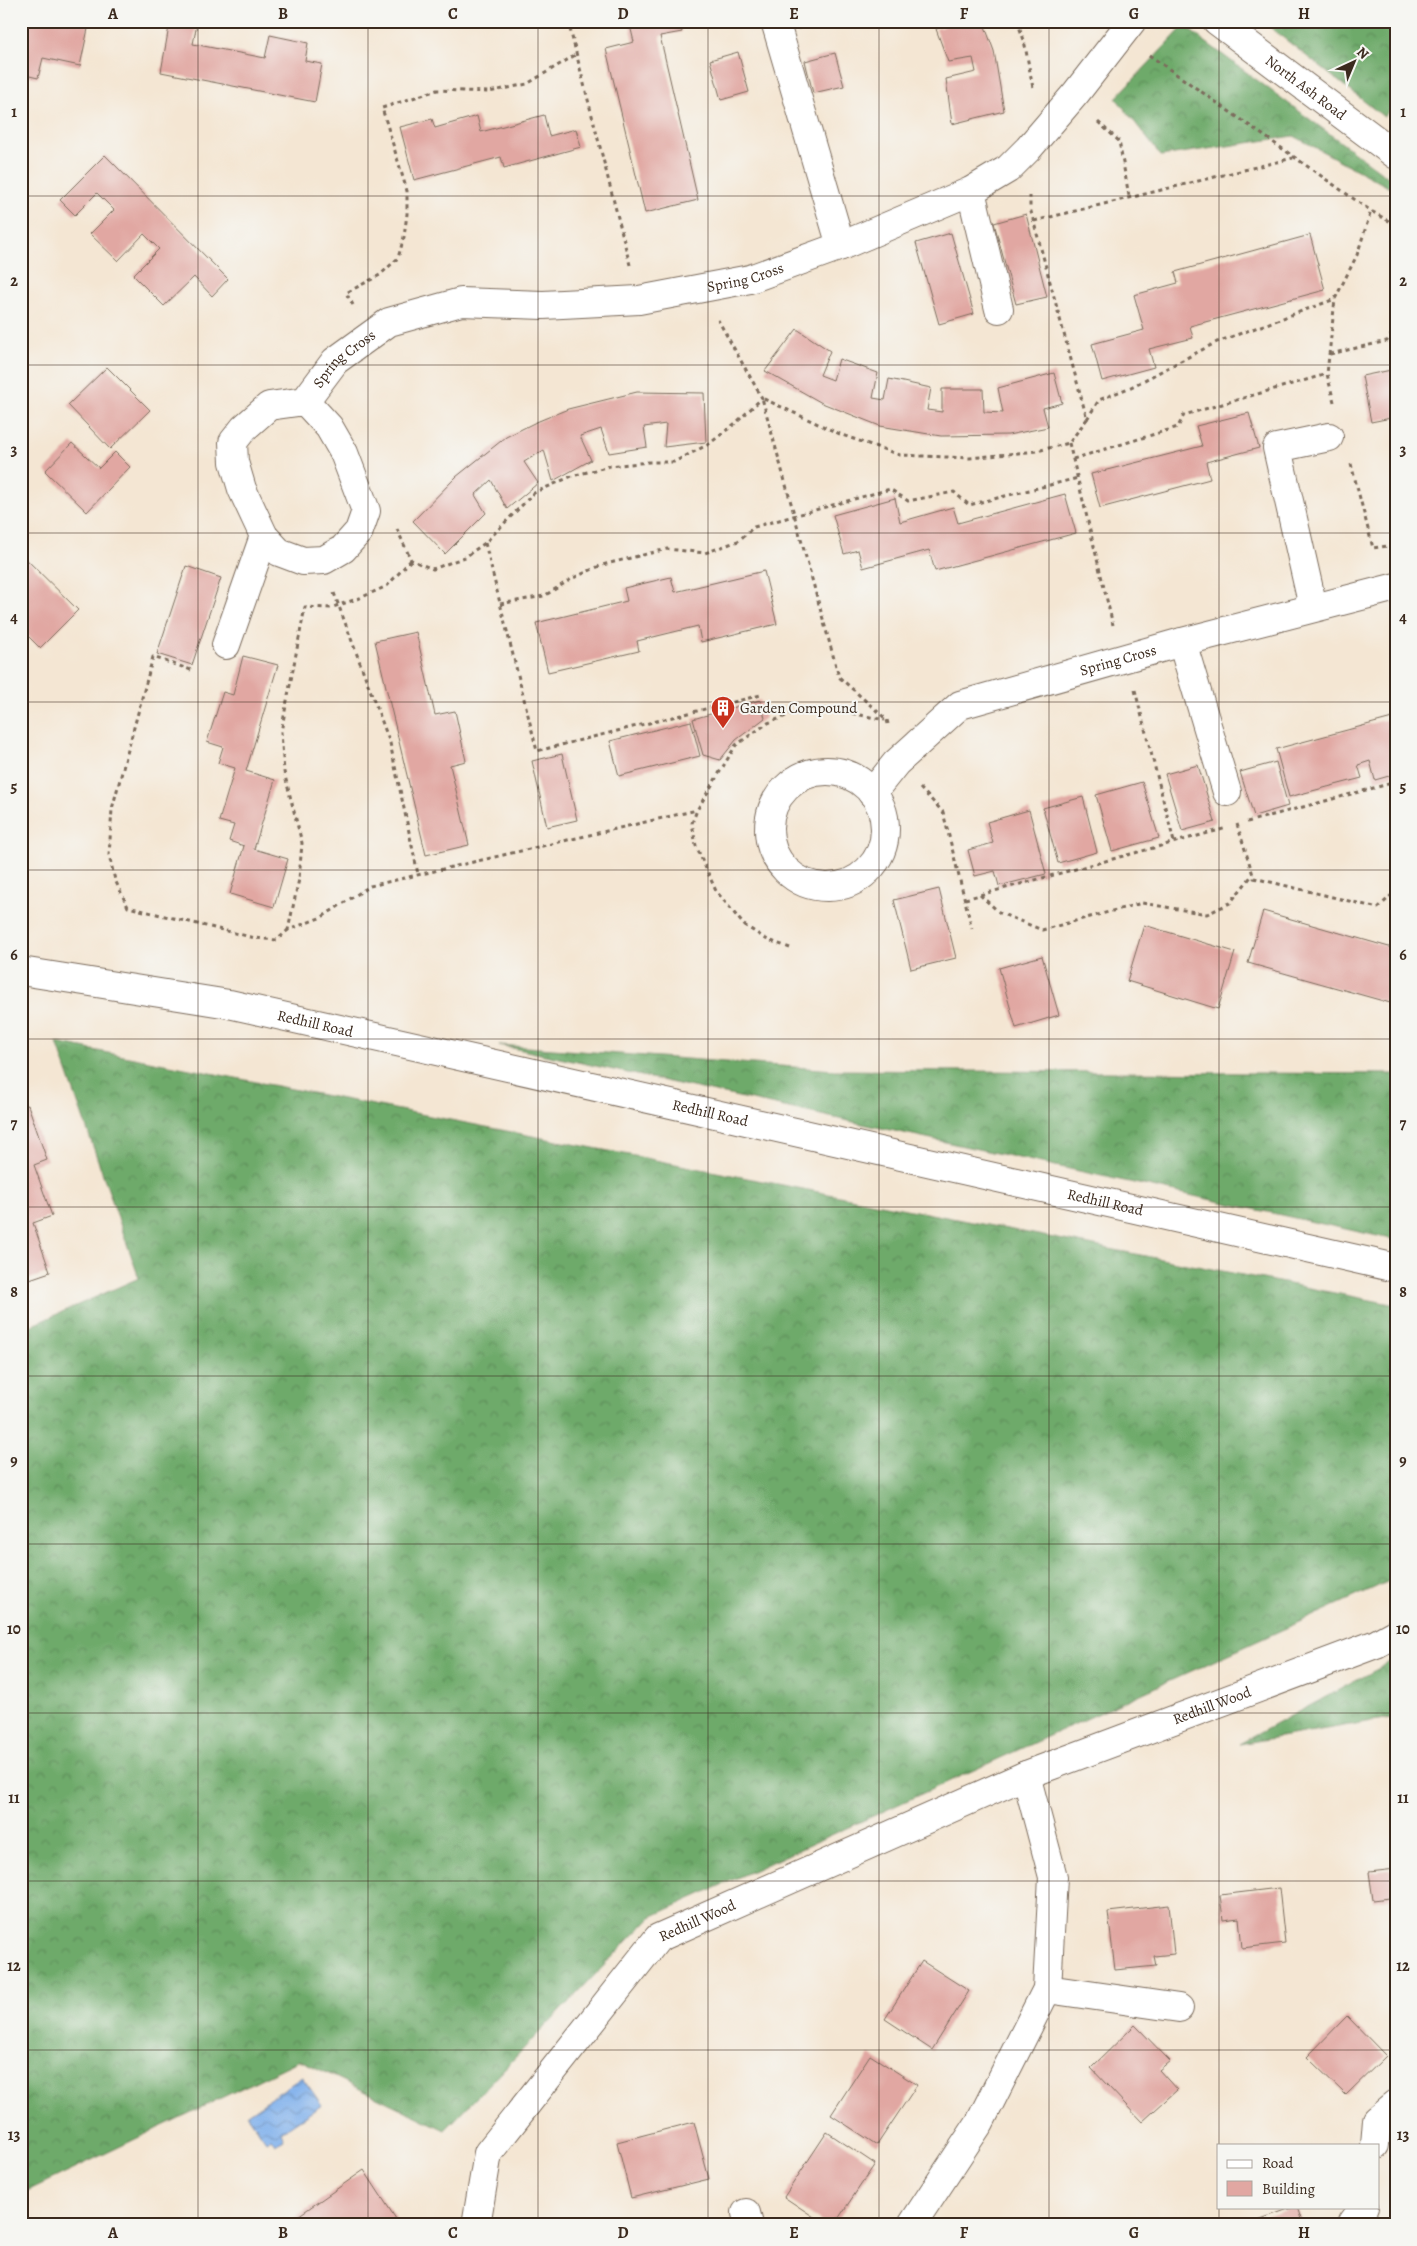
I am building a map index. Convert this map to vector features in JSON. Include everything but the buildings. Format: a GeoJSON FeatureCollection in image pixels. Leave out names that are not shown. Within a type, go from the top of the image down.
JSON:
{"type":"FeatureCollection","features":[{"type":"Feature","properties":{"kind":"street"},"geometry":{"type":"LineString","coordinates":[[775,21],[841,246]]}},
{"type":"Feature","properties":{"kind":"street","name":"North Ash Road"},"geometry":{"type":"LineString","coordinates":[[1217,21],[1392,146]]}},
{"type":"Feature","properties":{"kind":"street","name":"Spring Cross"},"geometry":{"type":"LineString","coordinates":[[305,402],[329,427],[344,453],[366,511],[359,531],[343,549],[324,560],[303,561],[279,552],[264,536],[242,489],[234,462],[234,442],[244,428],[269,406],[305,402],[335,361],[389,322],[461,302],[543,305],[639,300],[750,279],[841,246],[971,190],[1008,169],[1071,99],[1127,28]]}},
{"type":"Feature","properties":{"kind":"street"},"geometry":{"type":"LineString","coordinates":[[971,190],[999,309]]}},
{"type":"Feature","properties":{"kind":"street"},"geometry":{"type":"LineString","coordinates":[[1313,607],[1278,448],[1329,437]]}},
{"type":"Feature","properties":{"kind":"street"},"geometry":{"type":"LineString","coordinates":[[226,645],[264,536]]}},
{"type":"Feature","properties":{"kind":"street","name":"Spring Cross"},"geometry":{"type":"LineString","coordinates":[[872,792],[896,763],[960,704],[1182,642],[1396,587]]}},
{"type":"Feature","properties":{"kind":"street"},"geometry":{"type":"LineString","coordinates":[[1182,642],[1226,792]]}},
{"type":"Feature","properties":{"kind":"street"},"geometry":{"type":"LineString","coordinates":[[816,772],[836,772],[856,778],[872,792],[882,811],[884,837],[876,862],[862,877],[847,885],[826,888],[807,884],[786,872],[774,856],[768,830],[774,803],[786,787],[797,779],[816,772]]}},
{"type":"Feature","properties":{"kind":"street","name":"Redhill Road"},"geometry":{"type":"LineString","coordinates":[[21,971],[229,1004],[1396,1268]]}},
{"type":"Feature","properties":{"kind":"street","name":"Redhill Wood"},"geometry":{"type":"LineString","coordinates":[[476,2225],[488,2152],[658,1938],[1026,1775],[1376,1644],[1396,1633]]}},
{"type":"Feature","properties":{"kind":"street"},"geometry":{"type":"LineString","coordinates":[[912,2225],[980,2122],[1047,1989],[1053,1877],[1026,1775]]}},
{"type":"Feature","properties":{"kind":"street"},"geometry":{"type":"LineString","coordinates":[[1047,1989],[1179,2008]]}},
{"type":"Feature","properties":{"kind":"street"},"geometry":{"type":"LineString","coordinates":[[1375,2144],[1378,2120],[1396,2104]]}},
{"type":"Feature","properties":{"kind":"path"},"geometry":{"type":"LineString","coordinates":[[568,21],[639,300]]}},
{"type":"Feature","properties":{"kind":"path"},"geometry":{"type":"LineString","coordinates":[[1017,21],[1024,40],[1034,93]]}},
{"type":"Feature","properties":{"kind":"path"},"geometry":{"type":"LineString","coordinates":[[1127,28],[1293,158],[1371,211],[1396,225]]}},
{"type":"Feature","properties":{"kind":"path"},"geometry":{"type":"LineString","coordinates":[[371,334],[346,293],[380,275],[398,258],[407,214],[406,191],[382,108],[437,90],[489,92],[527,84],[577,54]]}},
{"type":"Feature","properties":{"kind":"path"},"geometry":{"type":"LineString","coordinates":[[1071,99],[1118,141],[1129,196]]}},
{"type":"Feature","properties":{"kind":"path"},"geometry":{"type":"LineString","coordinates":[[1028,149],[1030,208],[1087,419]]}},
{"type":"Feature","properties":{"kind":"path"},"geometry":{"type":"LineString","coordinates":[[1034,221],[1129,196],[1293,158]]}},
{"type":"Feature","properties":{"kind":"path"},"geometry":{"type":"LineString","coordinates":[[762,398],[842,435],[900,455],[970,458],[1038,451],[1069,444],[1099,400],[1131,387],[1217,342],[1335,299],[1357,255],[1371,211]]}},
{"type":"Feature","properties":{"kind":"path"},"geometry":{"type":"LineString","coordinates":[[704,289],[714,313],[762,398],[839,677],[887,720],[896,763],[943,812],[972,929]]}},
{"type":"Feature","properties":{"kind":"path"},"geometry":{"type":"LineString","coordinates":[[1330,354],[1386,342],[1396,328]]}},
{"type":"Feature","properties":{"kind":"path"},"geometry":{"type":"LineString","coordinates":[[1073,459],[1178,427],[1184,415],[1327,374]]}},
{"type":"Feature","properties":{"kind":"path"},"geometry":{"type":"LineString","coordinates":[[396,525],[411,560],[433,569],[465,557],[485,543],[534,493],[572,476],[610,466],[649,462],[674,462],[710,444],[762,398]]}},
{"type":"Feature","properties":{"kind":"path"},"geometry":{"type":"LineString","coordinates":[[1069,444],[1174,842]]}},
{"type":"Feature","properties":{"kind":"path"},"geometry":{"type":"LineString","coordinates":[[500,604],[544,596],[573,578],[602,565],[667,548],[705,553],[738,541],[754,527],[890,489],[908,501],[954,492],[969,504],[1078,478]]}},
{"type":"Feature","properties":{"kind":"path"},"geometry":{"type":"LineString","coordinates":[[485,543],[537,751],[761,694]]}},
{"type":"Feature","properties":{"kind":"path"},"geometry":{"type":"LineString","coordinates":[[288,930],[299,879],[302,843],[284,772],[281,732],[305,607],[330,608],[387,586],[411,560]]}},
{"type":"Feature","properties":{"kind":"path"},"geometry":{"type":"LineString","coordinates":[[339,605],[390,743],[418,874]]}},
{"type":"Feature","properties":{"kind":"path"},"geometry":{"type":"LineString","coordinates":[[190,670],[153,657],[112,809],[109,855],[115,880],[128,907],[255,938],[277,940],[288,930],[322,917],[370,886],[697,810]]}},
{"type":"Feature","properties":{"kind":"path"},"geometry":{"type":"LineString","coordinates":[[790,948],[766,939],[744,925],[716,891],[696,846],[692,823],[697,810],[736,744],[768,723],[804,709],[830,709],[887,720]]}},
{"type":"Feature","properties":{"kind":"path"},"geometry":{"type":"LineString","coordinates":[[964,899],[1396,782]]}},
{"type":"Feature","properties":{"kind":"path"},"geometry":{"type":"LineString","coordinates":[[1226,792],[1254,878],[1378,908],[1396,891]]}},
{"type":"Feature","properties":{"kind":"path"},"geometry":{"type":"LineString","coordinates":[[980,895],[1000,913],[1042,930],[1142,903],[1206,914],[1230,903],[1253,874]]}},
{"type":"Feature","properties":{"kind":"green space"},"geometry":{"type":"Polygon","coordinates":[[[1262,21],[1396,21],[1396,102],[1384,117],[1262,21]]]}},
{"type":"Feature","properties":{"kind":"green space"},"geometry":{"type":"Polygon","coordinates":[[[1184,26],[1396,183],[1396,191],[1294,136],[1161,156],[1116,98],[1184,26]]]}},
{"type":"Feature","properties":{"kind":"green space"},"geometry":{"type":"Polygon","coordinates":[[[57,1043],[1396,1305],[1396,1578],[651,1917],[445,2130],[300,2060],[21,2194],[21,1330],[139,1278],[57,1043]]]}},
{"type":"Feature","properties":{"kind":"green space"},"geometry":{"type":"Polygon","coordinates":[[[499,1045],[834,1070],[1396,1074],[1396,1240],[499,1045]]]}},
{"type":"Feature","properties":{"kind":"green space"},"geometry":{"type":"Polygon","coordinates":[[[1396,1659],[1396,1717],[1239,1744],[1396,1659]]]}},
{"type":"Feature","properties":{"kind":"water"},"geometry":{"type":"Polygon","coordinates":[[[302,2077],[322,2105],[281,2132],[284,2139],[275,2144],[271,2138],[266,2141],[247,2114],[302,2077]]]}},
{"type":"Feature","properties":{"kind":"place","name":"Garden Compound"},"geometry":{"type":"Point","coordinates":[723,729]}}]}
